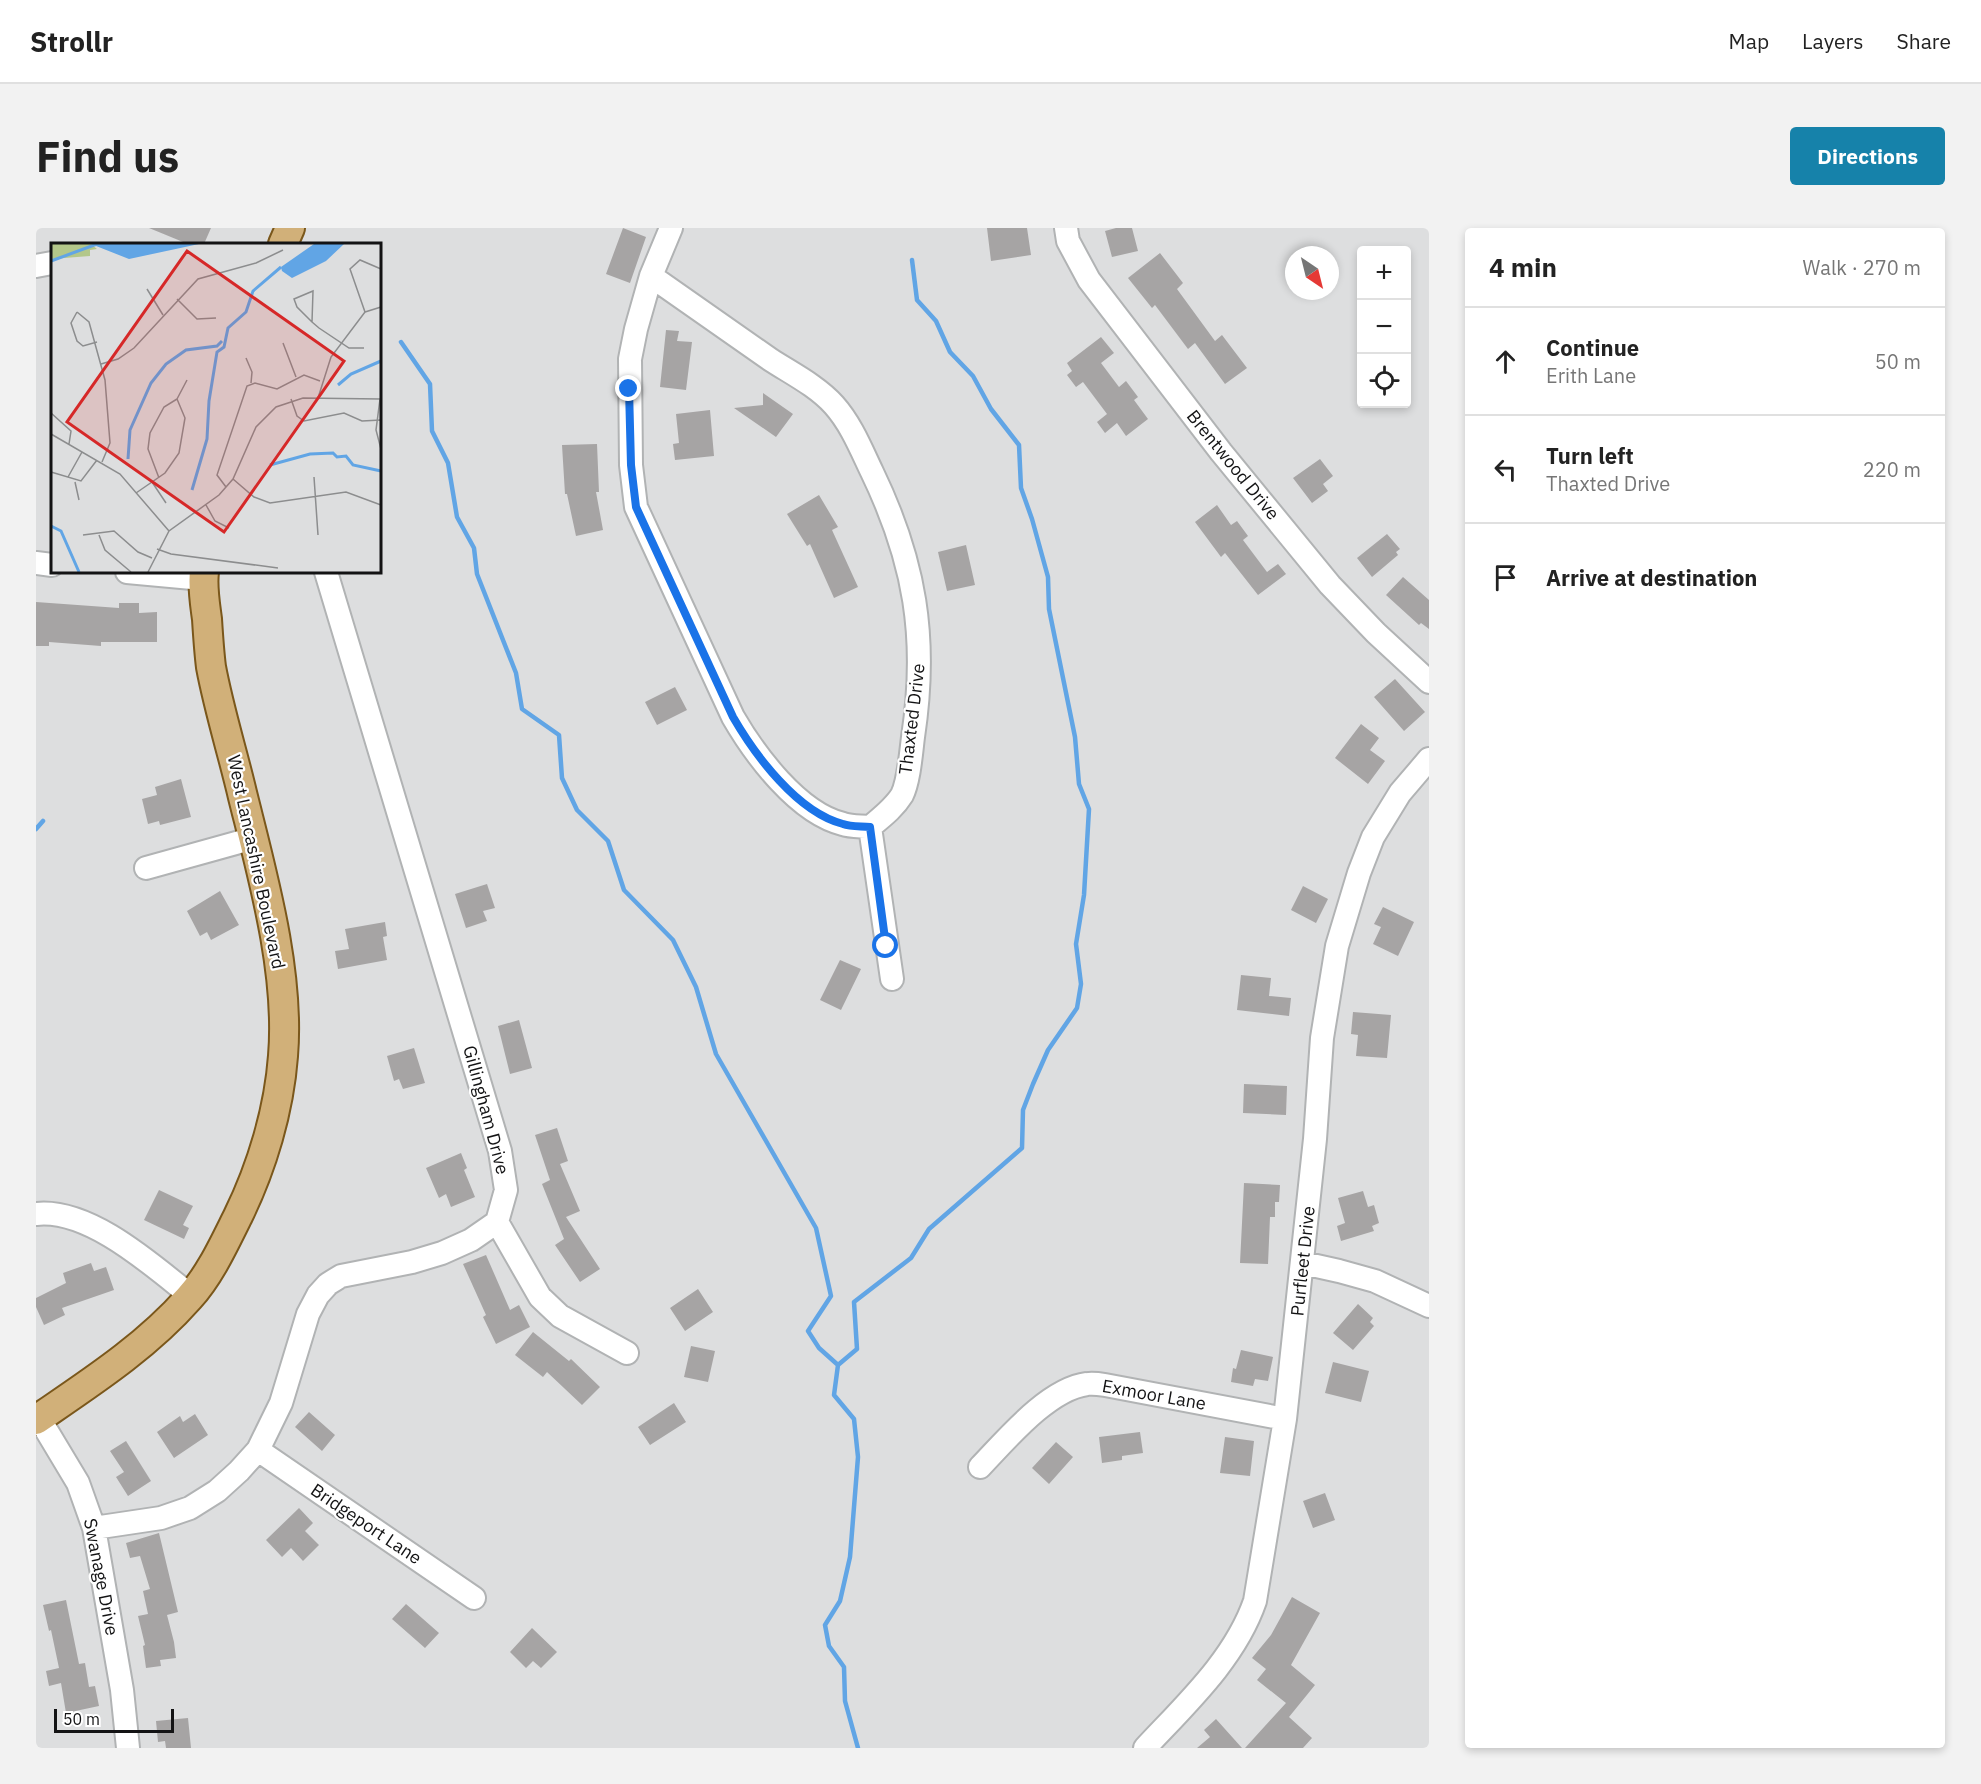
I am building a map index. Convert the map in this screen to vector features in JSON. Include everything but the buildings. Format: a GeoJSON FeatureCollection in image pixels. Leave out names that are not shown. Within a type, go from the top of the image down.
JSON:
{"type":"FeatureCollection","features":[{"type":"Feature","properties":{"kind":"main road"},"geometry":{"type":"LineString","coordinates":[[283,243],[290,228]]}},
{"type":"Feature","properties":{"kind":"main road","name":"West Lancashire Boulevard"},"geometry":{"type":"LineString","coordinates":[[38,1419],[130,1354],[191,1296],[220,1253],[252,1187],[279,1089],[284,1055],[282,987],[274,928],[211,666],[203,575]]}},
{"type":"Feature","properties":{"kind":"street"},"geometry":{"type":"LineString","coordinates":[[671,228],[651,276],[630,359],[631,465],[636,507],[733,717],[748,743],[793,794],[823,816],[843,825],[870,827],[892,979]]}},
{"type":"Feature","properties":{"kind":"street","name":"Brentwood Drive"},"geometry":{"type":"LineString","coordinates":[[1066,228],[1068,241],[1089,280],[1228,460],[1330,585],[1376,633],[1429,682]]}},
{"type":"Feature","properties":{"kind":"street"},"geometry":{"type":"LineString","coordinates":[[36,266],[51,263]]}},
{"type":"Feature","properties":{"kind":"street","name":"Thaxted Drive"},"geometry":{"type":"LineString","coordinates":[[651,276],[804,381],[833,404],[856,439],[890,508],[904,551],[914,595],[920,652],[916,710],[903,793],[890,811],[870,827]]}},
{"type":"Feature","properties":{"kind":"street"},"geometry":{"type":"LineString","coordinates":[[36,563],[51,564]]}},
{"type":"Feature","properties":{"kind":"street"},"geometry":{"type":"LineString","coordinates":[[152,573],[203,575]]}},
{"type":"Feature","properties":{"kind":"street","name":"Gillingham Drive"},"geometry":{"type":"LineString","coordinates":[[326,573],[500,1152],[506,1190],[497,1222]]}},
{"type":"Feature","properties":{"kind":"street","name":"Purfleet Drive"},"geometry":{"type":"LineString","coordinates":[[1145,1748],[1194,1696],[1247,1625],[1255,1601],[1285,1419],[1303,1263],[1322,1038],[1338,946],[1359,873],[1373,837],[1390,808],[1429,759]]}},
{"type":"Feature","properties":{"kind":"street"},"geometry":{"type":"LineString","coordinates":[[146,868],[254,838]]}},
{"type":"Feature","properties":{"kind":"street"},"geometry":{"type":"LineString","coordinates":[[36,1214],[55,1213],[82,1222],[129,1247],[191,1296]]}},
{"type":"Feature","properties":{"kind":"street"},"geometry":{"type":"LineString","coordinates":[[94,1528],[161,1518],[190,1508],[218,1491],[239,1471],[258,1450],[281,1404],[308,1314],[318,1295],[328,1284],[341,1276],[412,1262],[442,1253],[471,1240],[497,1222],[540,1297],[560,1316],[627,1353]]}},
{"type":"Feature","properties":{"kind":"street"},"geometry":{"type":"LineString","coordinates":[[1303,1263],[1375,1281],[1429,1306]]}},
{"type":"Feature","properties":{"kind":"street","name":"Exmoor Lane"},"geometry":{"type":"LineString","coordinates":[[981,1467],[1025,1420],[1040,1408],[1061,1393],[1087,1384],[1105,1385],[1285,1419]]}},
{"type":"Feature","properties":{"kind":"street","name":"Swanage Drive"},"geometry":{"type":"LineString","coordinates":[[38,1419],[78,1483],[94,1528],[124,1698],[128,1748]]}},
{"type":"Feature","properties":{"kind":"street","name":"Bridgeport Lane"},"geometry":{"type":"LineString","coordinates":[[258,1450],[474,1598]]}},
{"type":"Feature","properties":{"kind":"waterway"},"geometry":{"type":"LineString","coordinates":[[838,1365],[857,1349],[854,1302],[911,1258],[929,1229],[1022,1148],[1023,1110],[1048,1050],[1077,1008],[1081,984],[1076,944],[1084,895],[1089,809],[1079,784],[1075,737],[1049,609],[1048,577],[1021,488],[1019,445],[991,409],[973,376],[950,352],[936,321],[917,300],[912,260]]}},
{"type":"Feature","properties":{"kind":"waterway"},"geometry":{"type":"LineString","coordinates":[[401,342],[430,384],[432,431],[448,463],[457,517],[474,548],[477,574],[516,673],[522,709],[559,735],[562,778],[577,810],[608,841],[624,890],[673,940],[696,987],[716,1054],[816,1228],[831,1296],[808,1331],[819,1348],[838,1365],[834,1395],[854,1419],[858,1457],[850,1557],[840,1601],[825,1625],[829,1646],[844,1667],[845,1701],[858,1748]]}},
{"type":"Feature","properties":{"kind":"waterway"},"geometry":{"type":"LineString","coordinates":[[36,829],[43,821]]}},
{"type":"Feature","properties":{"kind":"route"},"geometry":{"type":"LineString","coordinates":[[629,389],[631,465],[636,507],[653,547],[733,717],[748,743],[793,794],[823,816],[843,825],[870,827],[886,946]]}}]}
